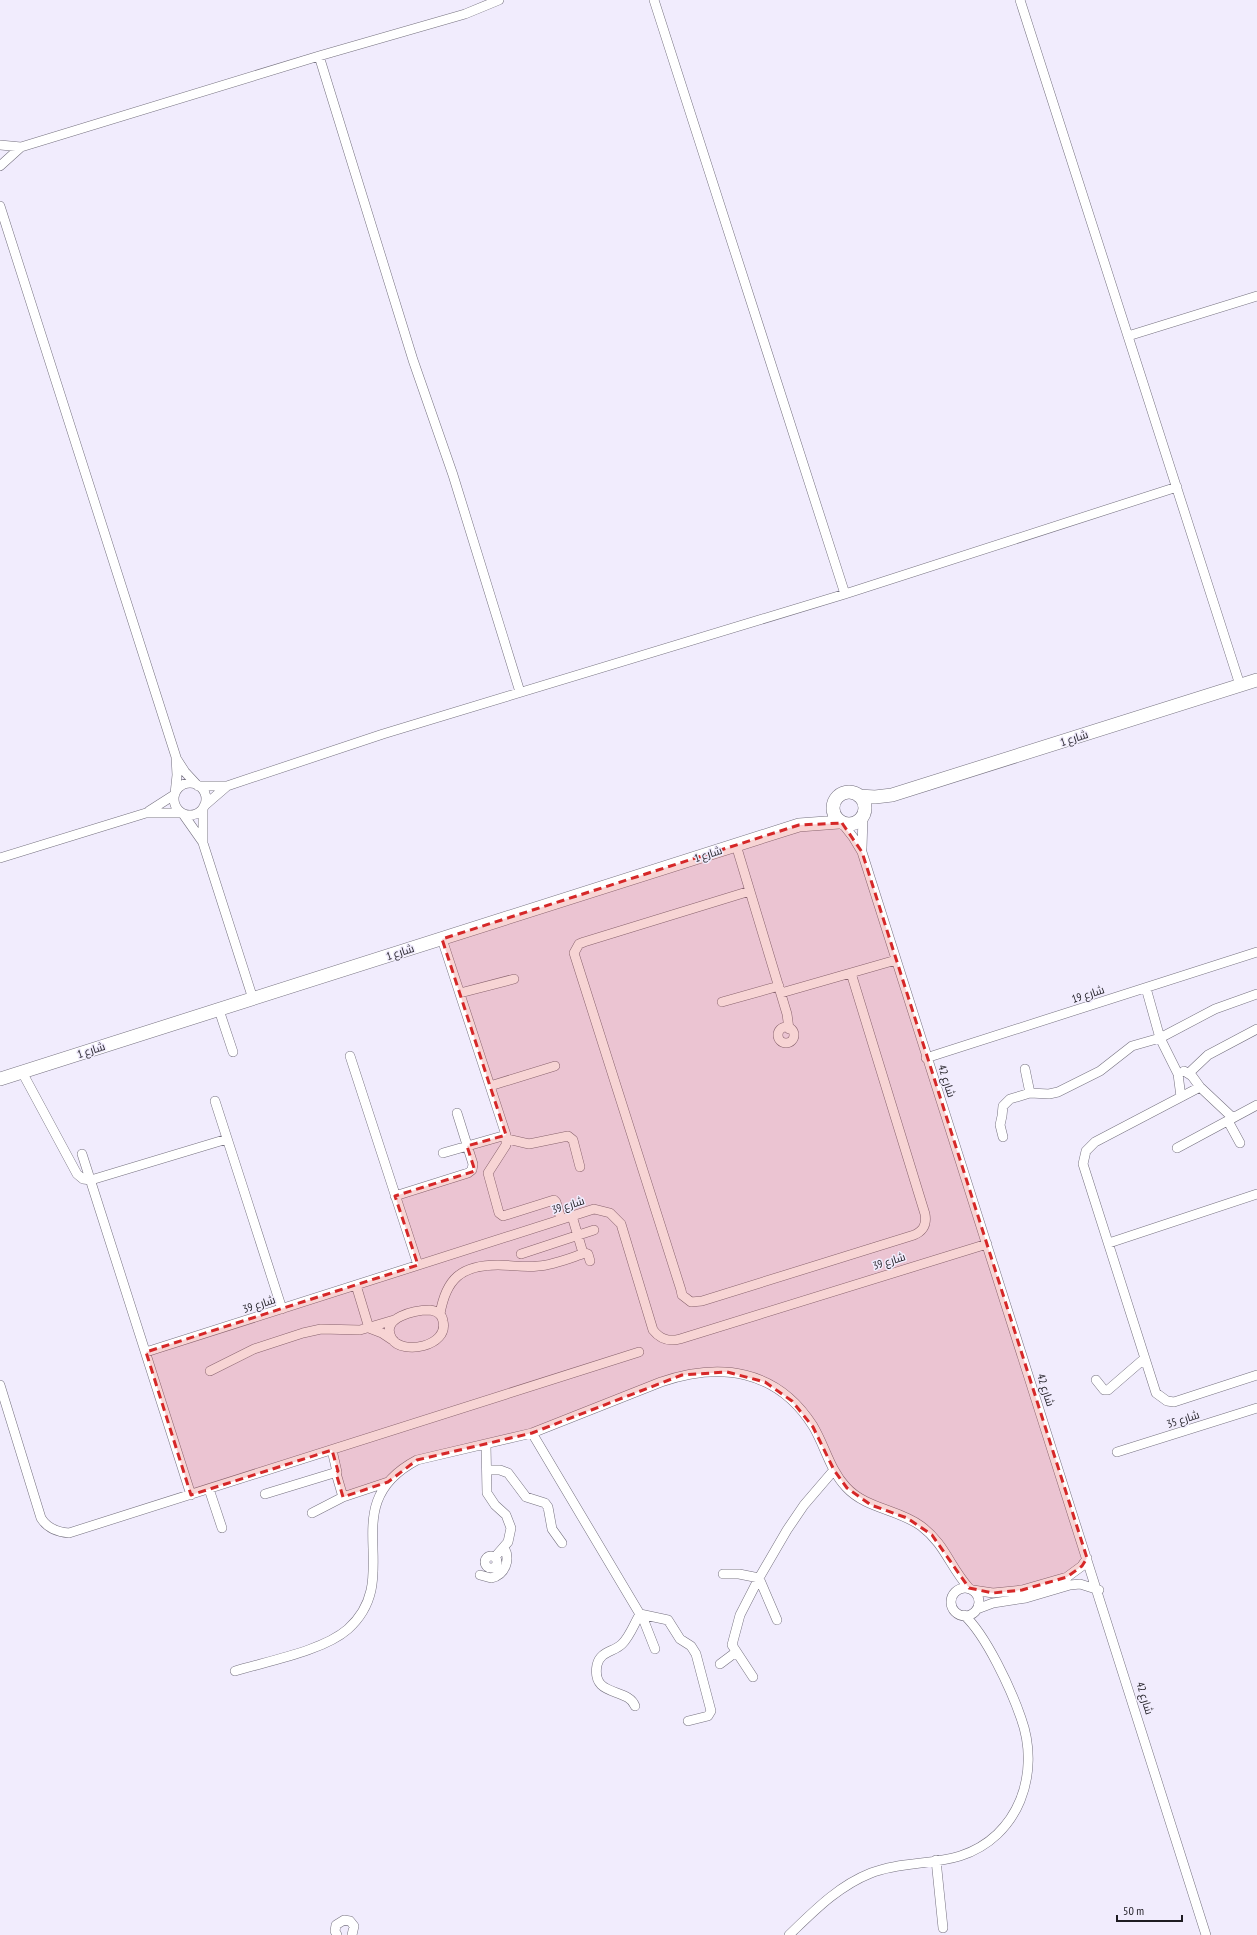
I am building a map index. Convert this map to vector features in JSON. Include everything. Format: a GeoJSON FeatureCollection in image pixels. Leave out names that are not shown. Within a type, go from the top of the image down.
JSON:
{"type":"FeatureCollection","features":[{"type":"Feature","properties":{"kind":"street"},"geometry":{"type":"LineString","coordinates":[[0,166],[20,148],[319,56],[470,13],[499,0]]}},
{"type":"Feature","properties":{"kind":"street"},"geometry":{"type":"LineString","coordinates":[[654,0],[845,594]]}},
{"type":"Feature","properties":{"kind":"street"},"geometry":{"type":"LineString","coordinates":[[1020,0],[1240,685]]}},
{"type":"Feature","properties":{"kind":"street"},"geometry":{"type":"LineString","coordinates":[[319,56],[413,360],[453,475],[520,692]]}},
{"type":"Feature","properties":{"kind":"street"},"geometry":{"type":"LineString","coordinates":[[0,145],[20,148]]}},
{"type":"Feature","properties":{"kind":"street"},"geometry":{"type":"LineString","coordinates":[[0,151],[2,159],[0,166]]}},
{"type":"Feature","properties":{"kind":"street"},"geometry":{"type":"LineString","coordinates":[[0,206],[176,757],[185,772],[198,785],[205,795],[203,807],[203,843]]}},
{"type":"Feature","properties":{"kind":"street"},"geometry":{"type":"LineString","coordinates":[[1128,336],[1257,296]]}},
{"type":"Feature","properties":{"kind":"street"},"geometry":{"type":"LineString","coordinates":[[0,858],[146,813],[174,794],[184,784],[227,786],[383,734],[845,594],[1177,487]]}},
{"type":"Feature","properties":{"kind":"street","name":"شارع 1"},"geometry":{"type":"LineString","coordinates":[[860,796],[892,796],[1257,680]]}},
{"type":"Feature","properties":{"kind":"street"},"geometry":{"type":"LineString","coordinates":[[176,757],[177,775],[174,794],[176,807],[182,813],[203,843],[253,999]]}},
{"type":"Feature","properties":{"kind":"street"},"geometry":{"type":"LineString","coordinates":[[146,813],[196,814],[227,786]]}},
{"type":"Feature","properties":{"kind":"street"},"geometry":{"type":"LineString","coordinates":[[849,792],[860,796],[864,803],[863,816],[852,824],[841,823],[833,812],[833,804],[836,798],[849,792]]}},
{"type":"Feature","properties":{"kind":"street","name":"شارع 1"},"geometry":{"type":"LineString","coordinates":[[863,816],[892,796]]}},
{"type":"Feature","properties":{"kind":"street","name":"شارع 1"},"geometry":{"type":"LineString","coordinates":[[0,1079],[799,825],[833,804]]}},
{"type":"Feature","properties":{"kind":"street","name":"شارع 42"},"geometry":{"type":"LineString","coordinates":[[862,852],[863,816]]}},
{"type":"Feature","properties":{"kind":"street","name":"شارع 1"},"geometry":{"type":"LineString","coordinates":[[799,825],[841,823]]}},
{"type":"Feature","properties":{"kind":"street","name":"شارع 42"},"geometry":{"type":"LineString","coordinates":[[841,823],[853,837],[862,852],[926,1058],[1087,1558],[1099,1590],[1206,1935]]}},
{"type":"Feature","properties":{"kind":"street"},"geometry":{"type":"LineString","coordinates":[[736,845],[780,990],[789,1029]]}},
{"type":"Feature","properties":{"kind":"street"},"geometry":{"type":"LineString","coordinates":[[750,891],[584,942],[579,944],[574,953],[681,1290],[686,1299],[691,1302],[702,1301],[914,1235],[919,1233],[925,1225],[925,1214],[851,973]]}},
{"type":"Feature","properties":{"kind":"street"},"geometry":{"type":"LineString","coordinates":[[442,939],[506,1137],[506,1145],[488,1173],[499,1213],[503,1216],[554,1200],[556,1202],[560,1219]]}},
{"type":"Feature","properties":{"kind":"street","name":"شارع 19"},"geometry":{"type":"LineString","coordinates":[[926,1058],[1257,952]]}},
{"type":"Feature","properties":{"kind":"street"},"geometry":{"type":"LineString","coordinates":[[722,1002],[851,973],[896,960]]}},
{"type":"Feature","properties":{"kind":"street"},"geometry":{"type":"LineString","coordinates":[[460,993],[514,979]]}},
{"type":"Feature","properties":{"kind":"street"},"geometry":{"type":"LineString","coordinates":[[1146,988],[1160,1038],[1176,1069],[1179,1079],[1180,1097]]}},
{"type":"Feature","properties":{"kind":"street"},"geometry":{"type":"LineString","coordinates":[[1003,1137],[1000,1125],[1005,1104],[1010,1099],[1030,1093],[1049,1094],[1058,1092],[1100,1071],[1132,1046],[1160,1038],[1215,1009],[1257,994]]}},
{"type":"Feature","properties":{"kind":"street"},"geometry":{"type":"LineString","coordinates":[[219,1010],[234,1052]]}},
{"type":"Feature","properties":{"kind":"street"},"geometry":{"type":"LineString","coordinates":[[1189,1073],[1208,1055],[1257,1029]]}},
{"type":"Feature","properties":{"kind":"street"},"geometry":{"type":"LineString","coordinates":[[350,1056],[418,1265]]}},
{"type":"Feature","properties":{"kind":"street"},"geometry":{"type":"LineString","coordinates":[[490,1086],[555,1066]]}},
{"type":"Feature","properties":{"kind":"street"},"geometry":{"type":"LineString","coordinates":[[1025,1069],[1030,1093]]}},
{"type":"Feature","properties":{"kind":"street"},"geometry":{"type":"LineString","coordinates":[[1176,1069],[1189,1073],[1231,1120],[1240,1143]]}},
{"type":"Feature","properties":{"kind":"street"},"geometry":{"type":"LineString","coordinates":[[22,1072],[77,1174],[83,1179],[91,1180],[227,1139]]}},
{"type":"Feature","properties":{"kind":"street"},"geometry":{"type":"LineString","coordinates":[[1200,1086],[1095,1142],[1086,1151],[1083,1164],[1156,1393],[1167,1401],[1180,1400],[1257,1375]]}},
{"type":"Feature","properties":{"kind":"street"},"geometry":{"type":"LineString","coordinates":[[215,1101],[282,1309]]}},
{"type":"Feature","properties":{"kind":"street"},"geometry":{"type":"LineString","coordinates":[[1177,1148],[1257,1105]]}},
{"type":"Feature","properties":{"kind":"street"},"geometry":{"type":"LineString","coordinates":[[395,1196],[470,1172],[473,1167],[457,1113]]}},
{"type":"Feature","properties":{"kind":"street"},"geometry":{"type":"LineString","coordinates":[[443,1153],[506,1137],[529,1144],[568,1136],[573,1140],[580,1167]]}},
{"type":"Feature","properties":{"kind":"street"},"geometry":{"type":"LineString","coordinates":[[82,1154],[191,1495]]}},
{"type":"Feature","properties":{"kind":"street"},"geometry":{"type":"LineString","coordinates":[[1108,1243],[1257,1194]]}},
{"type":"Feature","properties":{"kind":"street","name":"شارع 39"},"geometry":{"type":"LineString","coordinates":[[146,1352],[594,1209],[602,1210],[616,1218],[622,1228],[653,1330],[657,1335],[668,1340],[680,1339],[987,1244]]}},
{"type":"Feature","properties":{"kind":"street"},"geometry":{"type":"LineString","coordinates":[[572,1216],[583,1253]]}},
{"type":"Feature","properties":{"kind":"street"},"geometry":{"type":"LineString","coordinates":[[521,1254],[594,1230]]}},
{"type":"Feature","properties":{"kind":"street"},"geometry":{"type":"LineString","coordinates":[[440,1314],[446,1291],[452,1281],[460,1274],[484,1266],[544,1266],[583,1253],[588,1254],[590,1260]]}},
{"type":"Feature","properties":{"kind":"street"},"geometry":{"type":"LineString","coordinates":[[356,1285],[368,1328]]}},
{"type":"Feature","properties":{"kind":"street"},"geometry":{"type":"LineString","coordinates":[[210,1371],[254,1349],[303,1332],[321,1329],[350,1331],[368,1328],[374,1324],[394,1320],[403,1315],[416,1311],[430,1310],[440,1314],[443,1319],[444,1330],[440,1337],[433,1342],[413,1347],[394,1342],[382,1333],[368,1328]]}},
{"type":"Feature","properties":{"kind":"street"},"geometry":{"type":"LineString","coordinates":[[394,1320],[390,1330],[390,1334],[394,1342]]}},
{"type":"Feature","properties":{"kind":"street"},"geometry":{"type":"LineString","coordinates":[[0,1385],[40,1514],[44,1522],[50,1528],[56,1531],[68,1533],[639,1352]]}},
{"type":"Feature","properties":{"kind":"street"},"geometry":{"type":"LineString","coordinates":[[1096,1380],[1104,1390],[1108,1390],[1145,1358]]}},
{"type":"Feature","properties":{"kind":"street"},"geometry":{"type":"LineString","coordinates":[[235,1671],[331,1641],[348,1628],[362,1612],[371,1593],[374,1572],[372,1527],[374,1510],[380,1494],[388,1482],[402,1468],[417,1460],[532,1433],[682,1375],[705,1371],[727,1372],[749,1376],[765,1382],[792,1401],[814,1427],[834,1470],[847,1488],[858,1498],[907,1518],[932,1535],[942,1547],[956,1572],[979,1601],[975,1611],[977,1629]]}},
{"type":"Feature","properties":{"kind":"street","name":"شارع 35"},"geometry":{"type":"LineString","coordinates":[[1117,1452],[1257,1408]]}},
{"type":"Feature","properties":{"kind":"street"},"geometry":{"type":"LineString","coordinates":[[532,1433],[640,1614],[655,1649]]}},
{"type":"Feature","properties":{"kind":"street"},"geometry":{"type":"LineString","coordinates":[[486,1445],[488,1470],[486,1486],[487,1493],[495,1505],[506,1515],[511,1528],[508,1542],[495,1558],[491,1556],[486,1558],[485,1563],[488,1567],[479,1577],[491,1578],[501,1572],[507,1563],[508,1558],[504,1547]]}},
{"type":"Feature","properties":{"kind":"street"},"geometry":{"type":"LineString","coordinates":[[332,1450],[338,1470],[336,1472],[343,1497]]}},
{"type":"Feature","properties":{"kind":"street"},"geometry":{"type":"LineString","coordinates":[[488,1470],[500,1470],[508,1473],[526,1497],[545,1503],[548,1507],[552,1529],[562,1543]]}},
{"type":"Feature","properties":{"kind":"street"},"geometry":{"type":"LineString","coordinates":[[753,1677],[736,1652],[732,1642],[740,1615],[759,1578],[792,1521],[834,1470]]}},
{"type":"Feature","properties":{"kind":"street"},"geometry":{"type":"LineString","coordinates":[[265,1494],[336,1472]]}},
{"type":"Feature","properties":{"kind":"street"},"geometry":{"type":"LineString","coordinates":[[312,1513],[343,1497],[388,1482]]}},
{"type":"Feature","properties":{"kind":"street"},"geometry":{"type":"LineString","coordinates":[[209,1489],[222,1528]]}},
{"type":"Feature","properties":{"kind":"street"},"geometry":{"type":"LineString","coordinates":[[957,1591],[971,1589],[998,1593],[1022,1590],[1067,1576],[1079,1569],[1087,1558]]}},
{"type":"Feature","properties":{"kind":"street"},"geometry":{"type":"LineString","coordinates":[[789,1935],[834,1894],[852,1882],[871,1873],[891,1867],[959,1856],[977,1849],[993,1839],[1017,1810],[1024,1792],[1028,1771],[1029,1750],[1025,1729],[1007,1685],[977,1629],[964,1615],[956,1612],[952,1603],[952,1599],[957,1591],[956,1572]]}},
{"type":"Feature","properties":{"kind":"street"},"geometry":{"type":"LineString","coordinates":[[723,1574],[739,1574],[759,1578]]}},
{"type":"Feature","properties":{"kind":"street"},"geometry":{"type":"LineString","coordinates":[[759,1578],[777,1620]]}},
{"type":"Feature","properties":{"kind":"street"},"geometry":{"type":"LineString","coordinates":[[964,1615],[993,1603],[1026,1598],[1070,1585],[1080,1584],[1099,1590]]}},
{"type":"Feature","properties":{"kind":"street"},"geometry":{"type":"LineString","coordinates":[[635,1706],[629,1697],[608,1690],[602,1686],[596,1672],[599,1658],[622,1644],[640,1614]]}},
{"type":"Feature","properties":{"kind":"street"},"geometry":{"type":"LineString","coordinates":[[640,1614],[668,1620],[680,1639],[691,1646],[696,1654],[711,1713],[708,1716],[688,1722]]}},
{"type":"Feature","properties":{"kind":"street"},"geometry":{"type":"LineString","coordinates":[[720,1664],[736,1652]]}},
{"type":"Feature","properties":{"kind":"street"},"geometry":{"type":"LineString","coordinates":[[936,1860],[943,1928]]}},
{"type":"Feature","properties":{"kind":"street"},"geometry":{"type":"LineString","coordinates":[[337,1935],[335,1931],[336,1925],[344,1920],[350,1921],[354,1926],[352,1935]]}},
{"type":"Feature","properties":{"kind":"highlighted area"},"geometry":{"type":"Polygon","coordinates":[[[842,823],[862,852],[1087,1558],[1082,1566],[1067,1577],[1022,1590],[993,1593],[969,1588],[932,1535],[907,1518],[871,1505],[847,1488],[834,1470],[813,1427],[792,1401],[765,1382],[727,1372],[682,1375],[532,1433],[417,1460],[388,1482],[343,1497],[336,1473],[338,1471],[332,1450],[191,1495],[146,1352],[418,1265],[395,1196],[475,1171],[467,1146],[506,1135],[442,939],[799,825],[842,823]]]}}]}
